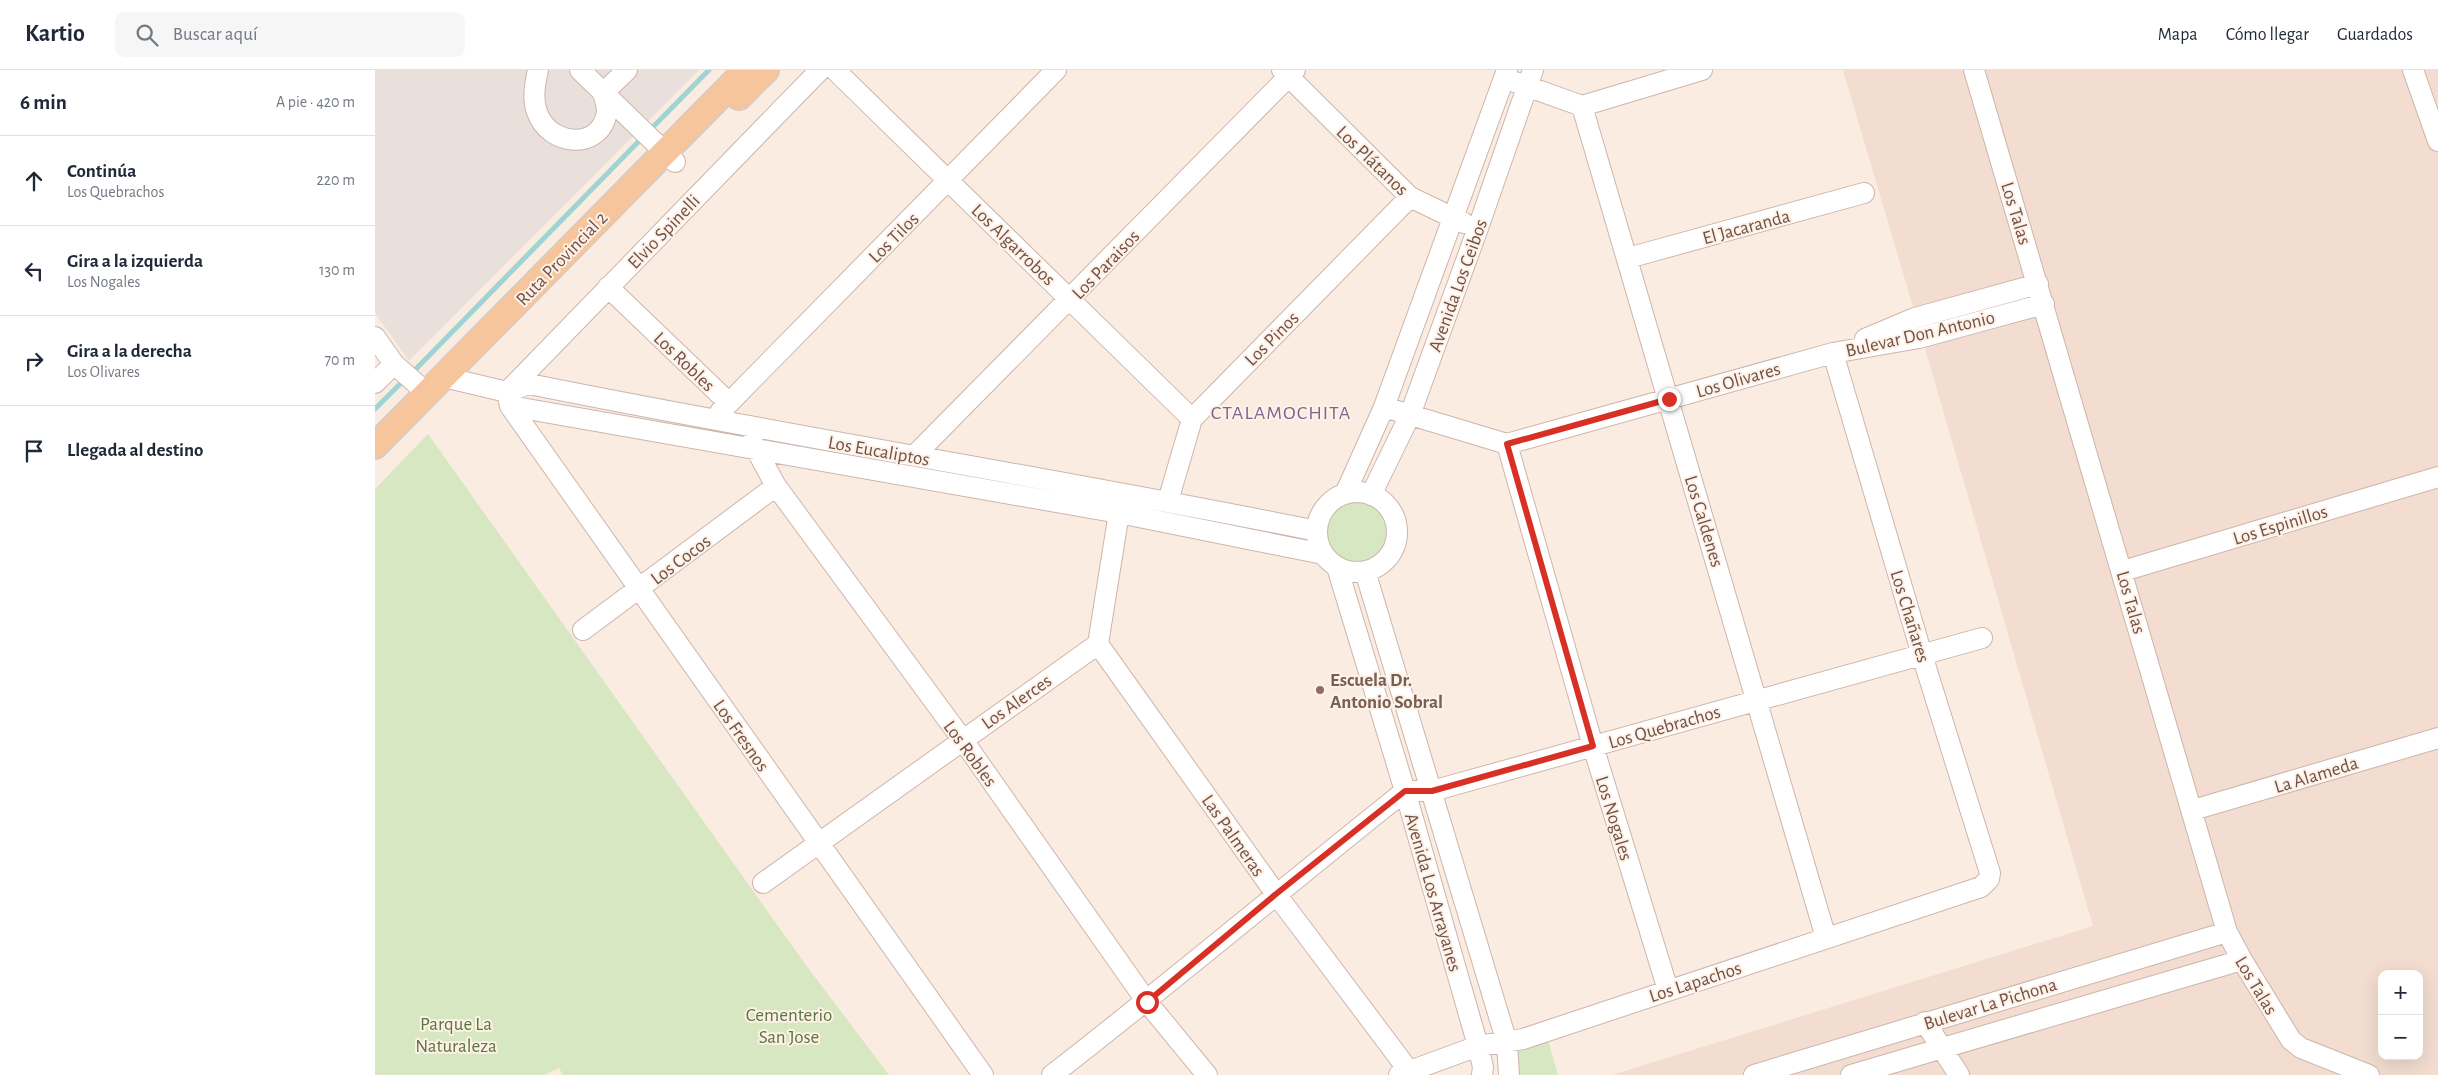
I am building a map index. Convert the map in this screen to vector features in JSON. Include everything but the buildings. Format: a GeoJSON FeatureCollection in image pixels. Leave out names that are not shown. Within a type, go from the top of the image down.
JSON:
{"type":"FeatureCollection","features":[{"type":"Feature","properties":{"kind":"main road","name":"Ruta Provincial 2"},"geometry":{"type":"LineString","coordinates":[[375,446],[490,330],[670,157],[746,70]]}},
{"type":"Feature","properties":{"kind":"main road"},"geometry":{"type":"LineString","coordinates":[[670,157],[767,70]]}},
{"type":"Feature","properties":{"kind":"street"},"geometry":{"type":"LineString","coordinates":[[537,70],[534,92],[537,110],[546,127],[560,138],[577,140],[598,130],[604,121],[607,110],[603,93]]}},
{"type":"Feature","properties":{"kind":"street"},"geometry":{"type":"LineString","coordinates":[[580,70],[670,157]]}},
{"type":"Feature","properties":{"kind":"street"},"geometry":{"type":"LineString","coordinates":[[603,93],[627,70]]}},
{"type":"Feature","properties":{"kind":"street","name":"Elvio Spinelli"},"geometry":{"type":"LineString","coordinates":[[509,399],[608,287],[820,70]]}},
{"type":"Feature","properties":{"kind":"street","name":"Los Algarrobos"},"geometry":{"type":"LineString","coordinates":[[835,70],[1192,418]]}},
{"type":"Feature","properties":{"kind":"street","name":"Los Tilos"},"geometry":{"type":"LineString","coordinates":[[729,403],[1056,70]]}},
{"type":"Feature","properties":{"kind":"street"},"geometry":{"type":"LineString","coordinates":[[1505,74],[1530,78],[1582,106],[1702,70]]}},
{"type":"Feature","properties":{"kind":"street","name":"Los Talas"},"geometry":{"type":"LineString","coordinates":[[1974,70],[2123,571],[2227,932],[2241,960],[2291,1040],[2301,1048],[2369,1075]]}},
{"type":"Feature","properties":{"kind":"street"},"geometry":{"type":"LineString","coordinates":[[2413,70],[2438,142]]}},
{"type":"Feature","properties":{"kind":"street","name":"Los Plátanos"},"geometry":{"type":"LineString","coordinates":[[1288,72],[1410,197],[1453,219],[1478,228]]}},
{"type":"Feature","properties":{"kind":"street","name":"Los Paraisos"},"geometry":{"type":"LineString","coordinates":[[914,456],[1070,299],[1288,72]]}},
{"type":"Feature","properties":{"kind":"street","name":"Avenida Los Ceibos"},"geometry":{"type":"LineString","coordinates":[[1345,494],[1384,407],[1505,74]]}},
{"type":"Feature","properties":{"kind":"street","name":"Avenida Los Ceibos"},"geometry":{"type":"LineString","coordinates":[[1371,495],[1410,415],[1530,78]]}},
{"type":"Feature","properties":{"kind":"street","name":"Los Caldenes"},"geometry":{"type":"LineString","coordinates":[[1582,106],[1758,700],[1826,938]]}},
{"type":"Feature","properties":{"kind":"street","name":"El Jacaranda"},"geometry":{"type":"LineString","coordinates":[[1628,258],[1864,193]]}},
{"type":"Feature","properties":{"kind":"street","name":"Los Pinos"},"geometry":{"type":"LineString","coordinates":[[1168,501],[1192,418],[1410,197]]}},
{"type":"Feature","properties":{"kind":"street","name":"Bulevar Don Antonio"},"geometry":{"type":"LineString","coordinates":[[1833,353],[1915,318],[2038,284]]}},
{"type":"Feature","properties":{"kind":"street","name":"Los Robles"},"geometry":{"type":"LineString","coordinates":[[608,287],[729,403],[711,421],[700,439]]}},
{"type":"Feature","properties":{"kind":"street","name":"Bulevar Don Antonio"},"geometry":{"type":"LineString","coordinates":[[1833,353],[1919,338],[2044,304]]}},
{"type":"Feature","properties":{"kind":"street"},"geometry":{"type":"LineString","coordinates":[[375,337],[394,364],[435,385]]}},
{"type":"Feature","properties":{"kind":"street","name":"Los Olivares"},"geometry":{"type":"LineString","coordinates":[[1507,444],[1833,353]]}},
{"type":"Feature","properties":{"kind":"street","name":"Los Chañares"},"geometry":{"type":"LineString","coordinates":[[1833,353],[1922,655],[1990,874],[1989,879]]}},
{"type":"Feature","properties":{"kind":"street"},"geometry":{"type":"LineString","coordinates":[[375,383],[394,364]]}},
{"type":"Feature","properties":{"kind":"street","name":"Los Eucaliptos"},"geometry":{"type":"LineString","coordinates":[[509,399],[529,384],[711,421],[1168,501],[1317,531]]}},
{"type":"Feature","properties":{"kind":"street","name":"Los Eucaliptos"},"geometry":{"type":"LineString","coordinates":[[435,385],[700,439],[1119,513],[1330,560]]}},
{"type":"Feature","properties":{"kind":"street","name":"Los Fresnos"},"geometry":{"type":"LineString","coordinates":[[509,399],[639,590],[983,1075]]}},
{"type":"Feature","properties":{"kind":"street"},"geometry":{"type":"LineString","coordinates":[[1384,407],[1507,444]]}},
{"type":"Feature","properties":{"kind":"street","name":"Los Robles"},"geometry":{"type":"LineString","coordinates":[[743,426],[776,486],[962,739],[1147,1002],[1207,1075]]}},
{"type":"Feature","properties":{"kind":"street","name":"Los Nogales"},"geometry":{"type":"LineString","coordinates":[[1507,444],[1593,746],[1668,990]]}},
{"type":"Feature","properties":{"kind":"street","name":"Los Espinillos"},"geometry":{"type":"LineString","coordinates":[[2123,571],[2438,477]]}},
{"type":"Feature","properties":{"kind":"street","name":"Los Cocos"},"geometry":{"type":"LineString","coordinates":[[583,630],[776,486]]}},
{"type":"Feature","properties":{"kind":"street"},"geometry":{"type":"LineString","coordinates":[[1358,492],[1371,495],[1389,508],[1397,530],[1392,552],[1385,561],[1365,572],[1355,572],[1330,560],[1318,542],[1319,519],[1325,508],[1345,494],[1358,492]]}},
{"type":"Feature","properties":{"kind":"street"},"geometry":{"type":"LineString","coordinates":[[1097,644],[1122,493]]}},
{"type":"Feature","properties":{"kind":"street","name":"Avenida Los Arrayanes"},"geometry":{"type":"LineString","coordinates":[[1330,560],[1405,791],[1478,1046],[1483,1067],[1482,1075]]}},
{"type":"Feature","properties":{"kind":"street","name":"Avenida Los Arrayanes"},"geometry":{"type":"LineString","coordinates":[[1365,572],[1507,1043],[1509,1075]]}},
{"type":"Feature","properties":{"kind":"street","name":"Los Quebrachos"},"geometry":{"type":"LineString","coordinates":[[1405,791],[1432,791],[1982,638]]}},
{"type":"Feature","properties":{"kind":"street","name":"Los Alerces"},"geometry":{"type":"LineString","coordinates":[[763,883],[1097,644]]}},
{"type":"Feature","properties":{"kind":"street","name":"Las Palmeras"},"geometry":{"type":"LineString","coordinates":[[1097,644],[1404,1073]]}},
{"type":"Feature","properties":{"kind":"street","name":"La Alameda"},"geometry":{"type":"LineString","coordinates":[[2193,810],[2438,738]]}},
{"type":"Feature","properties":{"kind":"street"},"geometry":{"type":"LineString","coordinates":[[1053,1075],[1147,1002],[1276,894],[1405,791]]}},
{"type":"Feature","properties":{"kind":"street","name":"Los Lapachos"},"geometry":{"type":"LineString","coordinates":[[1404,1073],[1478,1046],[1507,1043],[1981,887],[1989,879]]}},
{"type":"Feature","properties":{"kind":"street","name":"Bulevar La Pichona"},"geometry":{"type":"LineString","coordinates":[[1754,1075],[2227,932]]}},
{"type":"Feature","properties":{"kind":"street","name":"Bulevar La Pichona"},"geometry":{"type":"LineString","coordinates":[[1851,1075],[2241,960]]}},
{"type":"Feature","properties":{"kind":"street"},"geometry":{"type":"LineString","coordinates":[[1925,1022],[1959,1075]]}},
{"type":"Feature","properties":{"kind":"shaded area"},"geometry":{"type":"Polygon","coordinates":[[[375,70],[699,70],[409,361],[375,313],[375,70]]]}},
{"type":"Feature","properties":{"kind":"shaded area"},"geometry":{"type":"Polygon","coordinates":[[[1843,70],[2438,70],[2438,1075],[1612,1075],[2093,926],[1924,345],[1938,341],[1928,304],[1913,307],[1843,70]]]}},
{"type":"Feature","properties":{"kind":"green space"},"geometry":{"type":"Polygon","coordinates":[[[428,434],[805,964],[889,1075],[563,1075],[559,1068],[544,1075],[375,1075],[375,489],[428,434]]]}},
{"type":"Feature","properties":{"kind":"green space"},"geometry":{"type":"Polygon","coordinates":[[[1357,492],[1372,495],[1385,504],[1394,517],[1397,532],[1394,547],[1385,560],[1372,569],[1357,572],[1342,569],[1329,560],[1320,547],[1317,532],[1320,517],[1329,504],[1342,495],[1357,492]]]}},
{"type":"Feature","properties":{"kind":"green space"},"geometry":{"type":"Polygon","coordinates":[[[1548,1040],[1558,1075],[1517,1075],[1518,1049],[1548,1040]]]}},
{"type":"Feature","properties":{"kind":"waterway"},"geometry":{"type":"LineString","coordinates":[[649,131],[709,70]]}},
{"type":"Feature","properties":{"kind":"waterway"},"geometry":{"type":"LineString","coordinates":[[411,374],[643,137]]}},
{"type":"Feature","properties":{"kind":"waterway"},"geometry":{"type":"LineString","coordinates":[[375,409],[405,379]]}},
{"type":"Feature","properties":{"kind":"place","name":"Escuela Dr. Antonio Sobral"},"geometry":{"type":"Point","coordinates":[1320,690]}},
{"type":"Feature","properties":{"kind":"district","name":"CTALAMOCHITA"},"geometry":{"type":"Point","coordinates":[1281,412]}},
{"type":"Feature","properties":{"kind":"route"},"geometry":{"type":"LineString","coordinates":[[1147,1002],[1276,894],[1405,791],[1432,791],[1593,746],[1507,444],[1669,399]]}},
{"type":"Feature","properties":{"kind":"park label","name":"Cementerio San Jose"},"geometry":{"type":"Point","coordinates":[789,1025]}},
{"type":"Feature","properties":{"kind":"park label","name":"Parque La Naturaleza"},"geometry":{"type":"Point","coordinates":[456,1034]}}]}
